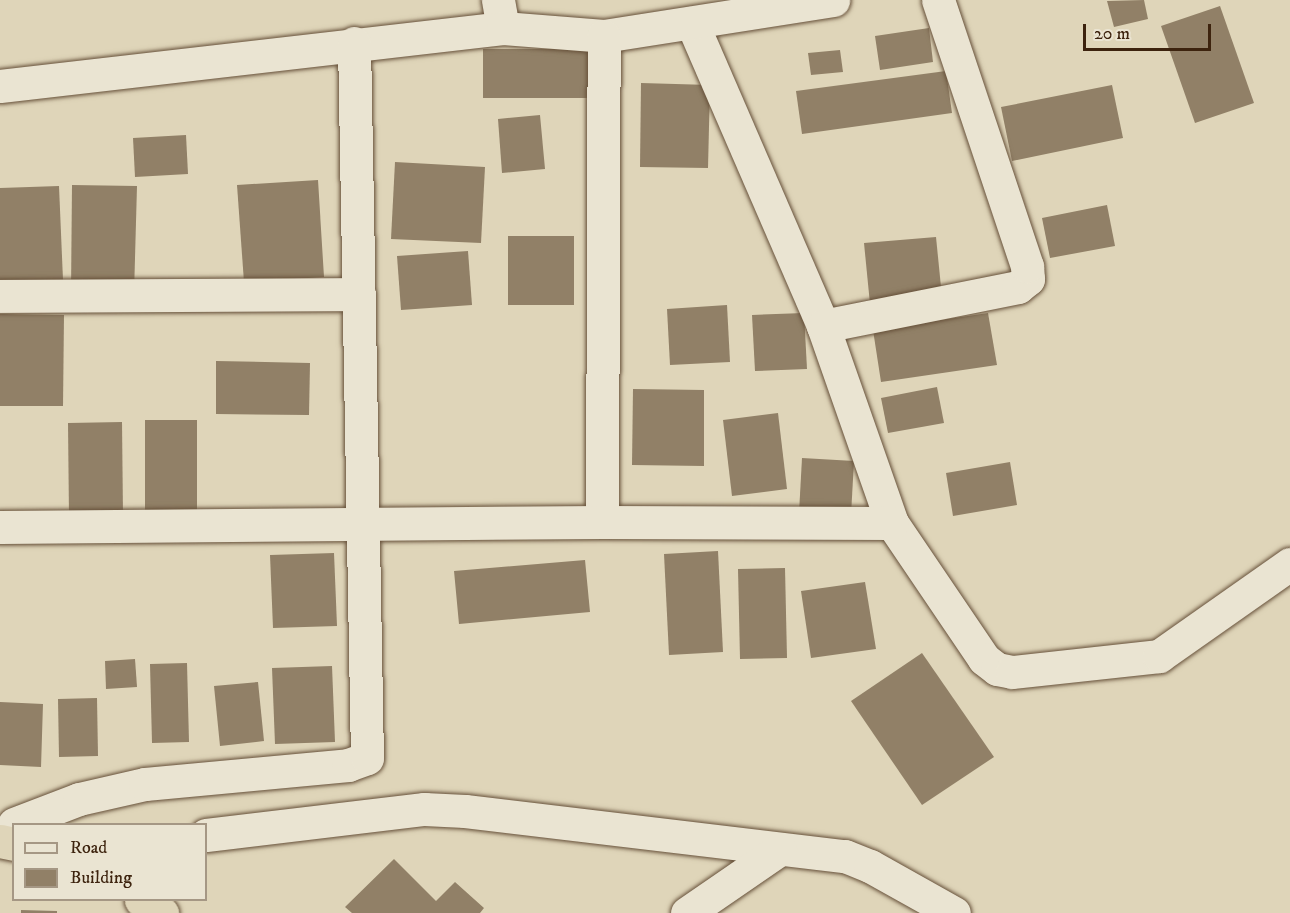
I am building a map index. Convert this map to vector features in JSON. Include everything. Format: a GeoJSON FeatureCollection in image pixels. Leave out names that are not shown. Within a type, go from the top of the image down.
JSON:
{"type":"FeatureCollection","features":[{"type":"Feature","properties":{"kind":"highway"},"geometry":{"type":"LineString","coordinates":[[143,901],[162,913]]}},
{"type":"Feature","properties":{"kind":"street"},"geometry":{"type":"LineString","coordinates":[[0,86],[354,44],[501,14],[603,36],[710,14],[832,0]]}},
{"type":"Feature","properties":{"kind":"street"},"geometry":{"type":"LineString","coordinates":[[823,326],[1018,287],[1028,279],[1027,266],[938,0]]}},
{"type":"Feature","properties":{"kind":"street"},"geometry":{"type":"LineString","coordinates":[[710,14],[892,523],[984,659],[997,669],[1011,672],[1159,656],[1290,564]]}},
{"type":"Feature","properties":{"kind":"street"},"geometry":{"type":"LineString","coordinates":[[602,522],[603,36]]}},
{"type":"Feature","properties":{"kind":"street"},"geometry":{"type":"LineString","coordinates":[[19,823],[79,799],[146,784],[348,765],[367,758],[354,44]]}},
{"type":"Feature","properties":{"kind":"street"},"geometry":{"type":"LineString","coordinates":[[0,296],[359,294]]}},
{"type":"Feature","properties":{"kind":"street"},"geometry":{"type":"LineString","coordinates":[[0,527],[602,522],[892,523]]}},
{"type":"Feature","properties":{"kind":"street"},"geometry":{"type":"LineString","coordinates":[[207,835],[424,809],[465,811],[845,856],[870,866],[954,913]]}},
{"type":"Feature","properties":{"kind":"street"},"geometry":{"type":"LineString","coordinates":[[687,913],[780,849]]}},
{"type":"Feature","properties":{"kind":"building"},"geometry":{"type":"Polygon","coordinates":[[[1144,0],[1148,19],[1114,27],[1107,1],[1144,0]]]}},
{"type":"Feature","properties":{"kind":"building"},"geometry":{"type":"Polygon","coordinates":[[[1220,6],[1254,103],[1195,123],[1161,26],[1220,6]]]}},
{"type":"Feature","properties":{"kind":"building"},"geometry":{"type":"Polygon","coordinates":[[[929,28],[933,62],[880,70],[875,36],[929,28]]]}},
{"type":"Feature","properties":{"kind":"building"},"geometry":{"type":"Polygon","coordinates":[[[483,49],[596,49],[596,98],[483,98],[483,49]]]}},
{"type":"Feature","properties":{"kind":"building"},"geometry":{"type":"Polygon","coordinates":[[[840,50],[843,72],[811,75],[808,53],[840,50]]]}},
{"type":"Feature","properties":{"kind":"building"},"geometry":{"type":"Polygon","coordinates":[[[946,71],[952,113],[802,134],[796,91],[946,71]]]}},
{"type":"Feature","properties":{"kind":"building"},"geometry":{"type":"Polygon","coordinates":[[[641,83],[710,85],[708,168],[640,167],[641,83]]]}},
{"type":"Feature","properties":{"kind":"building"},"geometry":{"type":"Polygon","coordinates":[[[1112,85],[1123,138],[1012,161],[1001,107],[1112,85]]]}},
{"type":"Feature","properties":{"kind":"building"},"geometry":{"type":"Polygon","coordinates":[[[540,115],[545,169],[502,173],[498,119],[540,115]]]}},
{"type":"Feature","properties":{"kind":"building"},"geometry":{"type":"Polygon","coordinates":[[[186,135],[188,174],[135,177],[133,138],[186,135]]]}},
{"type":"Feature","properties":{"kind":"building"},"geometry":{"type":"Polygon","coordinates":[[[395,162],[485,167],[481,243],[391,239],[395,162]]]}},
{"type":"Feature","properties":{"kind":"building"},"geometry":{"type":"Polygon","coordinates":[[[318,180],[324,277],[244,282],[237,185],[318,180]]]}},
{"type":"Feature","properties":{"kind":"building"},"geometry":{"type":"Polygon","coordinates":[[[72,185],[137,186],[134,294],[71,293],[72,185]]]}},
{"type":"Feature","properties":{"kind":"building"},"geometry":{"type":"Polygon","coordinates":[[[59,186],[63,280],[0,282],[0,188],[59,186]]]}},
{"type":"Feature","properties":{"kind":"building"},"geometry":{"type":"Polygon","coordinates":[[[1107,205],[1115,246],[1050,258],[1042,218],[1107,205]]]}},
{"type":"Feature","properties":{"kind":"building"},"geometry":{"type":"Polygon","coordinates":[[[508,236],[574,236],[574,305],[508,305],[508,236]]]}},
{"type":"Feature","properties":{"kind":"building"},"geometry":{"type":"Polygon","coordinates":[[[936,237],[942,297],[870,304],[864,243],[936,237]]]}},
{"type":"Feature","properties":{"kind":"building"},"geometry":{"type":"Polygon","coordinates":[[[468,251],[472,305],[401,310],[397,256],[468,251]]]}},
{"type":"Feature","properties":{"kind":"building"},"geometry":{"type":"Polygon","coordinates":[[[727,305],[730,362],[670,365],[667,309],[727,305]]]}},
{"type":"Feature","properties":{"kind":"building"},"geometry":{"type":"Polygon","coordinates":[[[804,313],[807,369],[755,371],[752,315],[804,313]]]}},
{"type":"Feature","properties":{"kind":"building"},"geometry":{"type":"Polygon","coordinates":[[[988,313],[997,365],[881,382],[873,330],[988,313]]]}},
{"type":"Feature","properties":{"kind":"building"},"geometry":{"type":"Polygon","coordinates":[[[0,314],[64,315],[63,406],[0,406],[0,314]]]}},
{"type":"Feature","properties":{"kind":"building"},"geometry":{"type":"Polygon","coordinates":[[[216,361],[310,363],[309,415],[216,414],[216,361]]]}},
{"type":"Feature","properties":{"kind":"building"},"geometry":{"type":"Polygon","coordinates":[[[937,387],[944,423],[888,433],[881,398],[937,387]]]}},
{"type":"Feature","properties":{"kind":"building"},"geometry":{"type":"Polygon","coordinates":[[[633,389],[704,390],[704,466],[632,465],[633,389]]]}},
{"type":"Feature","properties":{"kind":"building"},"geometry":{"type":"Polygon","coordinates":[[[778,413],[787,489],[732,496],[723,420],[778,413]]]}},
{"type":"Feature","properties":{"kind":"building"},"geometry":{"type":"Polygon","coordinates":[[[145,420],[197,420],[197,513],[145,513],[145,420]]]}},
{"type":"Feature","properties":{"kind":"building"},"geometry":{"type":"Polygon","coordinates":[[[122,422],[123,515],[69,516],[68,423],[122,422]]]}},
{"type":"Feature","properties":{"kind":"building"},"geometry":{"type":"Polygon","coordinates":[[[802,458],[854,461],[851,515],[799,513],[802,458]]]}},
{"type":"Feature","properties":{"kind":"building"},"geometry":{"type":"Polygon","coordinates":[[[1010,462],[1017,505],[953,516],[946,473],[1010,462]]]}},
{"type":"Feature","properties":{"kind":"building"},"geometry":{"type":"Polygon","coordinates":[[[718,551],[723,652],[669,655],[664,554],[718,551]]]}},
{"type":"Feature","properties":{"kind":"building"},"geometry":{"type":"Polygon","coordinates":[[[334,553],[337,626],[273,628],[270,555],[334,553]]]}},
{"type":"Feature","properties":{"kind":"building"},"geometry":{"type":"Polygon","coordinates":[[[585,560],[590,612],[459,624],[454,571],[585,560]]]}},
{"type":"Feature","properties":{"kind":"building"},"geometry":{"type":"Polygon","coordinates":[[[785,568],[787,658],[740,659],[738,569],[785,568]]]}},
{"type":"Feature","properties":{"kind":"building"},"geometry":{"type":"Polygon","coordinates":[[[865,582],[876,649],[811,658],[801,591],[865,582]]]}},
{"type":"Feature","properties":{"kind":"building"},"geometry":{"type":"Polygon","coordinates":[[[922,653],[994,757],[922,805],[851,701],[922,653]]]}},
{"type":"Feature","properties":{"kind":"building"},"geometry":{"type":"Polygon","coordinates":[[[135,659],[137,687],[106,689],[105,661],[135,659]]]}},
{"type":"Feature","properties":{"kind":"building"},"geometry":{"type":"Polygon","coordinates":[[[187,663],[189,742],[152,743],[150,664],[187,663]]]}},
{"type":"Feature","properties":{"kind":"building"},"geometry":{"type":"Polygon","coordinates":[[[332,666],[335,742],[275,744],[272,668],[332,666]]]}},
{"type":"Feature","properties":{"kind":"building"},"geometry":{"type":"Polygon","coordinates":[[[258,682],[264,741],[220,746],[214,686],[258,682]]]}},
{"type":"Feature","properties":{"kind":"building"},"geometry":{"type":"Polygon","coordinates":[[[97,698],[98,756],[59,757],[58,699],[97,698]]]}},
{"type":"Feature","properties":{"kind":"building"},"geometry":{"type":"Polygon","coordinates":[[[0,702],[43,704],[41,767],[0,765],[0,702]]]}},
{"type":"Feature","properties":{"kind":"building"},"geometry":{"type":"Polygon","coordinates":[[[394,859],[436,901],[455,882],[484,908],[480,913],[352,913],[345,907],[394,859]]]}},
{"type":"Feature","properties":{"kind":"building"},"geometry":{"type":"Polygon","coordinates":[[[21,910],[57,911],[57,913],[21,913],[21,910]]]}}]}
